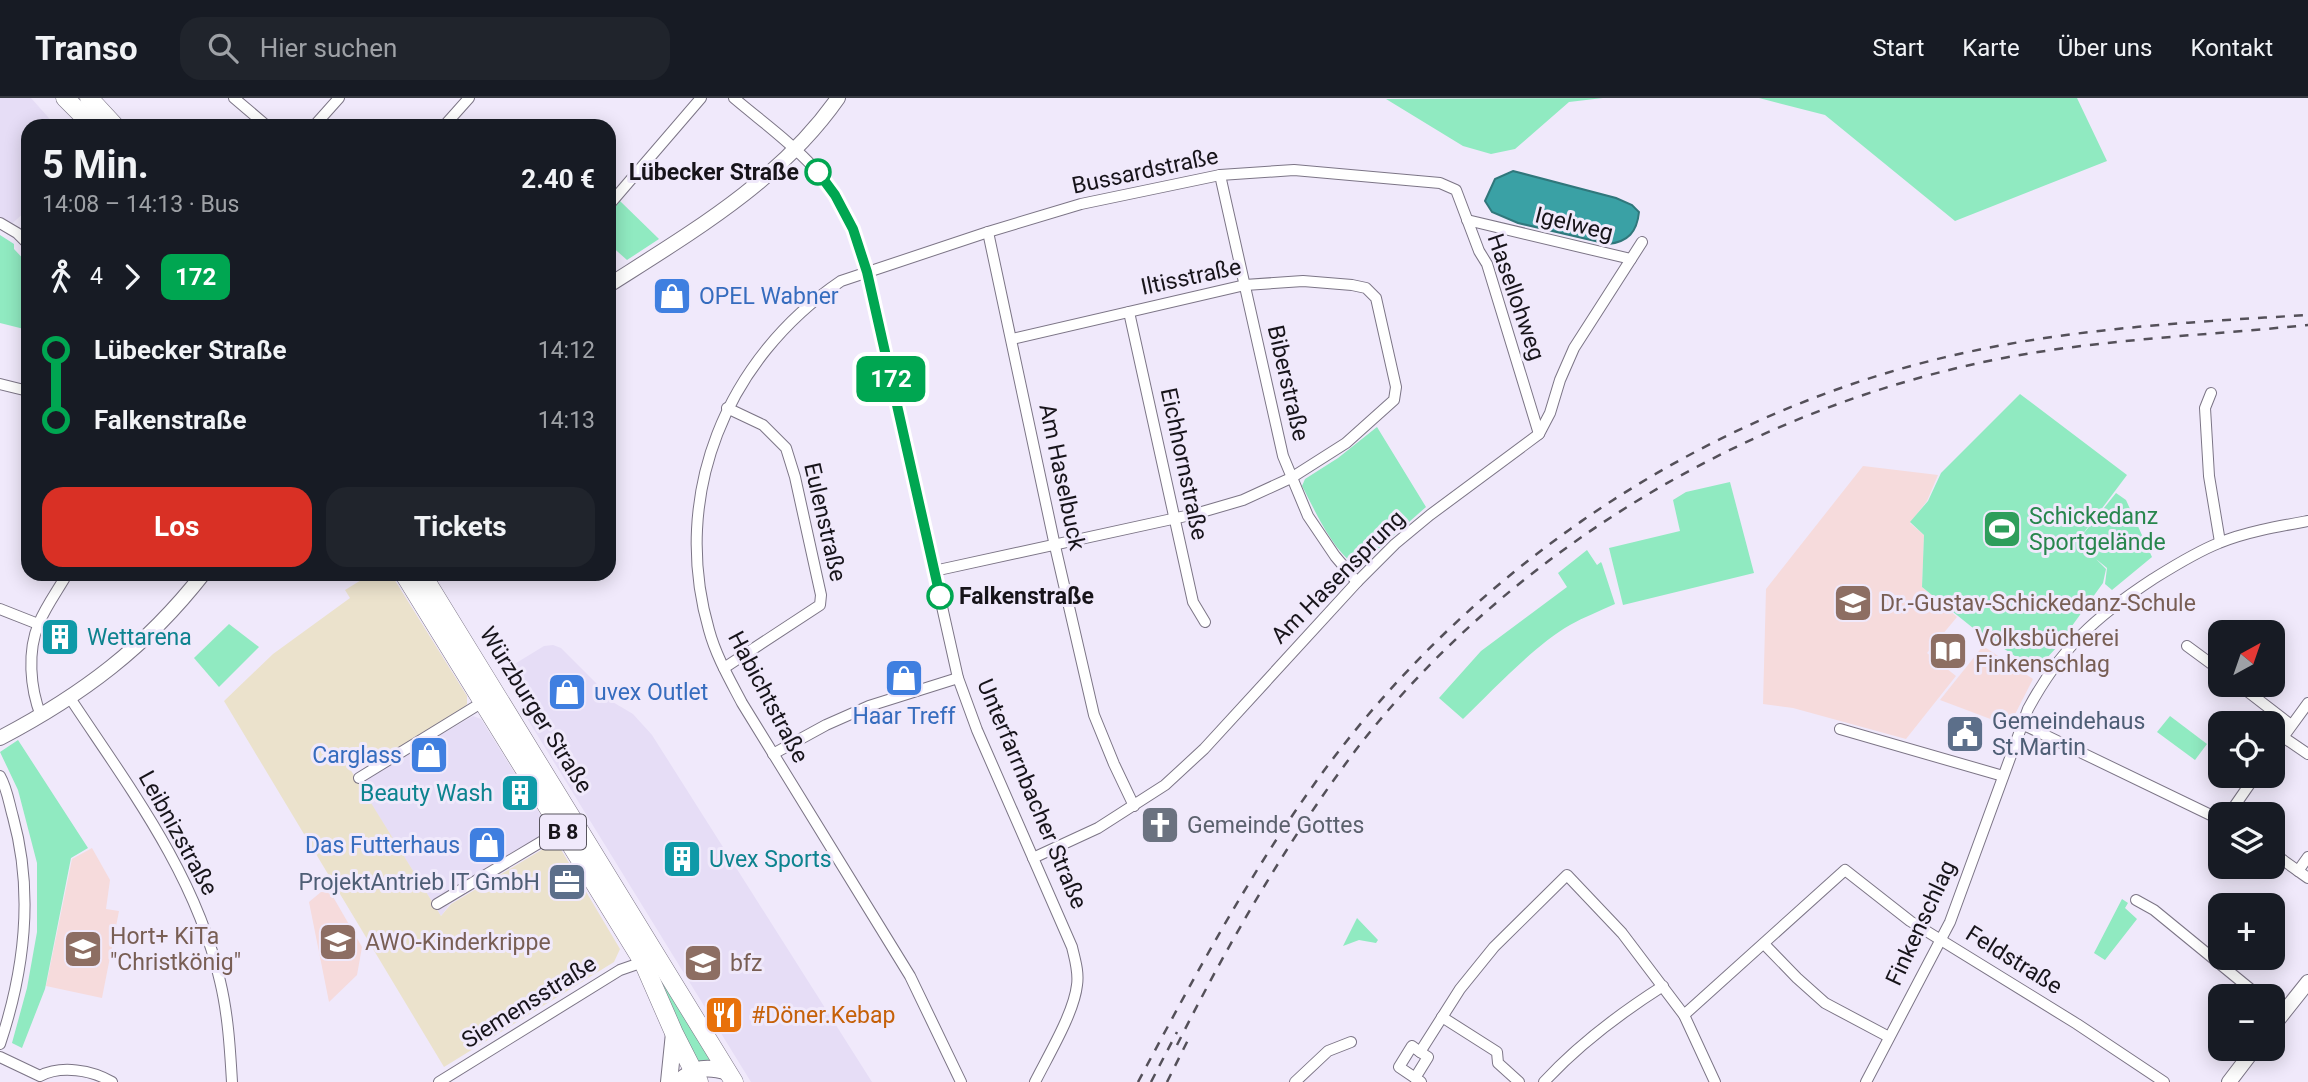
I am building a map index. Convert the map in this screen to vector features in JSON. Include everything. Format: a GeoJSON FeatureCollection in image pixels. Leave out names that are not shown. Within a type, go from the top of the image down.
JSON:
{"type":"FeatureCollection","features":[{"type":"Feature","properties":{"kind":"main road"},"geometry":{"type":"LineString","coordinates":[[65,98],[86,119]]}},
{"type":"Feature","properties":{"kind":"main road"},"geometry":{"type":"LineString","coordinates":[[89,98],[108,119]]}},
{"type":"Feature","properties":{"kind":"main road","name":"Würzburger Straße"},"geometry":{"type":"LineString","coordinates":[[409,581],[490,698],[672,980],[731,1077]]}},
{"type":"Feature","properties":{"kind":"main road","name":"Würzburger Straße"},"geometry":{"type":"LineString","coordinates":[[426,581],[561,830],[643,962],[690,1078]]}},
{"type":"Feature","properties":{"kind":"main road"},"geometry":{"type":"LineString","coordinates":[[669,1082],[674,1033]]}},
{"type":"Feature","properties":{"kind":"main road"},"geometry":{"type":"LineString","coordinates":[[690,1078],[713,1068],[731,1077]]}},
{"type":"Feature","properties":{"kind":"street"},"geometry":{"type":"LineString","coordinates":[[234,98],[259,119]]}},
{"type":"Feature","properties":{"kind":"street"},"geometry":{"type":"LineString","coordinates":[[320,119],[339,98]]}},
{"type":"Feature","properties":{"kind":"street"},"geometry":{"type":"LineString","coordinates":[[450,119],[469,98]]}},
{"type":"Feature","properties":{"kind":"street"},"geometry":{"type":"LineString","coordinates":[[616,197],[701,98]]}},
{"type":"Feature","properties":{"kind":"street","name":"Unterfarrnbacher Straße"},"geometry":{"type":"LineString","coordinates":[[734,98],[818,171],[835,195],[853,229],[867,272],[958,678],[977,730],[1072,947],[1077,972],[1073,1004],[1035,1082]]}},
{"type":"Feature","properties":{"kind":"street"},"geometry":{"type":"LineString","coordinates":[[616,280],[733,202],[795,150],[838,98]]}},
{"type":"Feature","properties":{"kind":"street","name":"Bussardstraße"},"geometry":{"type":"LineString","coordinates":[[867,272],[1081,204],[1220,175],[1294,170],[1440,183]]}},
{"type":"Feature","properties":{"kind":"street","name":"Biberstraße"},"geometry":{"type":"LineString","coordinates":[[1220,175],[1283,456],[1308,516],[1335,556],[1357,582]]}},
{"type":"Feature","properties":{"kind":"street","name":"Hasellohweg"},"geometry":{"type":"LineString","coordinates":[[1440,183],[1456,190],[1487,264],[1539,434]]}},
{"type":"Feature","properties":{"kind":"street","name":"Igelweg"},"geometry":{"type":"LineString","coordinates":[[1467,220],[1631,259]]}},
{"type":"Feature","properties":{"kind":"street"},"geometry":{"type":"LineString","coordinates":[[0,223],[21,237]]}},
{"type":"Feature","properties":{"kind":"street","name":"Am Haselbuck"},"geometry":{"type":"LineString","coordinates":[[988,232],[1094,715],[1134,806]]}},
{"type":"Feature","properties":{"kind":"street","name":"Am Hasensprung"},"geometry":{"type":"LineString","coordinates":[[1033,858],[1098,828],[1165,785],[1204,749],[1395,544],[1539,434],[1550,413],[1574,348],[1642,242]]}},
{"type":"Feature","properties":{"kind":"street","name":"Habichtstraße"},"geometry":{"type":"LineString","coordinates":[[867,272],[841,281],[795,317],[752,366],[727,408],[710,456],[700,502],[697,550],[700,589],[709,631],[724,668],[773,754],[910,976],[961,1082]]}},
{"type":"Feature","properties":{"kind":"street","name":"Iltisstraße"},"geometry":{"type":"LineString","coordinates":[[1012,339],[1245,285],[1303,282],[1366,288],[1376,298],[1396,387],[1394,400],[1346,443],[1291,478]]}},
{"type":"Feature","properties":{"kind":"street","name":"Eichhornstraße"},"geometry":{"type":"LineString","coordinates":[[1129,312],[1192,602],[1205,622]]}},
{"type":"Feature","properties":{"kind":"street"},"geometry":{"type":"LineString","coordinates":[[0,384],[21,389]]}},
{"type":"Feature","properties":{"kind":"street"},"geometry":{"type":"LineString","coordinates":[[2211,393],[2205,408],[2209,476],[2220,542]]}},
{"type":"Feature","properties":{"kind":"street","name":"Eulenstraße"},"geometry":{"type":"LineString","coordinates":[[724,668],[820,605],[821,596],[786,448],[763,425],[727,408]]}},
{"type":"Feature","properties":{"kind":"street"},"geometry":{"type":"LineString","coordinates":[[934,571],[1055,546],[1243,500],[1291,478]]}},
{"type":"Feature","properties":{"kind":"street","name":"Finkenschlag"},"geometry":{"type":"LineString","coordinates":[[1866,1082],[1950,922],[2022,724],[2043,681],[2070,645],[2113,606],[2168,569],[2220,542],[2308,521]]}},
{"type":"Feature","properties":{"kind":"street"},"geometry":{"type":"LineString","coordinates":[[41,716],[33,692],[31,662],[38,624],[62,581]]}},
{"type":"Feature","properties":{"kind":"street"},"geometry":{"type":"LineString","coordinates":[[0,738],[41,716],[107,673],[137,648],[197,581]]}},
{"type":"Feature","properties":{"kind":"street"},"geometry":{"type":"LineString","coordinates":[[0,609],[38,624]]}},
{"type":"Feature","properties":{"kind":"street"},"geometry":{"type":"LineString","coordinates":[[2187,646],[2208,661]]}},
{"type":"Feature","properties":{"kind":"street"},"geometry":{"type":"LineString","coordinates":[[773,754],[826,724],[869,706],[958,678]]}},
{"type":"Feature","properties":{"kind":"street"},"geometry":{"type":"LineString","coordinates":[[2255,697],[2291,725]]}},
{"type":"Feature","properties":{"kind":"street","name":"Leibnizstraße"},"geometry":{"type":"LineString","coordinates":[[70,698],[150,818],[192,899],[220,979],[228,1020],[232,1082]]}},
{"type":"Feature","properties":{"kind":"street","name":"Würzburger Straße"},"geometry":{"type":"LineString","coordinates":[[359,778],[490,698]]}},
{"type":"Feature","properties":{"kind":"street"},"geometry":{"type":"LineString","coordinates":[[2285,734],[2308,703]]}},
{"type":"Feature","properties":{"kind":"street"},"geometry":{"type":"LineString","coordinates":[[2022,724],[2208,814]]}},
{"type":"Feature","properties":{"kind":"street"},"geometry":{"type":"LineString","coordinates":[[1840,729],[2003,776]]}},
{"type":"Feature","properties":{"kind":"street"},"geometry":{"type":"LineString","coordinates":[[2285,738],[2308,754]]}},
{"type":"Feature","properties":{"kind":"street"},"geometry":{"type":"LineString","coordinates":[[0,776],[20,844],[25,875],[26,919],[22,957],[0,1044]]}},
{"type":"Feature","properties":{"kind":"street"},"geometry":{"type":"LineString","coordinates":[[438,904],[561,830]]}},
{"type":"Feature","properties":{"kind":"street"},"geometry":{"type":"LineString","coordinates":[[2298,871],[2308,857]]}},
{"type":"Feature","properties":{"kind":"street"},"geometry":{"type":"LineString","coordinates":[[2285,862],[2308,878]]}},
{"type":"Feature","properties":{"kind":"street","name":"Feldstraße"},"geometry":{"type":"LineString","coordinates":[[1765,945],[1845,870],[1890,906],[2164,1082]]}},
{"type":"Feature","properties":{"kind":"street"},"geometry":{"type":"LineString","coordinates":[[1420,1052],[1460,989],[1494,947],[1567,876],[1622,933],[1684,1015],[1715,1082]]}},
{"type":"Feature","properties":{"kind":"street"},"geometry":{"type":"LineString","coordinates":[[2136,900],[2154,910],[2244,984]]}},
{"type":"Feature","properties":{"kind":"street"},"geometry":{"type":"LineString","coordinates":[[1684,1015],[1765,945],[1825,1003],[1889,1037]]}},
{"type":"Feature","properties":{"kind":"street","name":"Würzburger Straße"},"geometry":{"type":"LineString","coordinates":[[643,962],[672,980]]}},
{"type":"Feature","properties":{"kind":"street","name":"Siemensstraße"},"geometry":{"type":"LineString","coordinates":[[439,1082],[620,970],[643,962]]}},
{"type":"Feature","properties":{"kind":"street"},"geometry":{"type":"LineString","coordinates":[[2285,1006],[2308,982]]}},
{"type":"Feature","properties":{"kind":"street"},"geometry":{"type":"LineString","coordinates":[[1544,1082],[1594,1034],[1662,986]]}},
{"type":"Feature","properties":{"kind":"street"},"geometry":{"type":"LineString","coordinates":[[1442,1017],[1497,1052],[1498,1063],[1519,1082]]}},
{"type":"Feature","properties":{"kind":"street"},"geometry":{"type":"LineString","coordinates":[[1295,1082],[1328,1051],[1351,1042]]}},
{"type":"Feature","properties":{"kind":"street"},"geometry":{"type":"LineString","coordinates":[[1412,1046],[1420,1052],[1428,1057],[1418,1080],[1399,1067],[1412,1046]]}},
{"type":"Feature","properties":{"kind":"street"},"geometry":{"type":"LineString","coordinates":[[0,1058],[40,1076],[48,1072],[71,1070],[112,1082]]}},
{"type":"Feature","properties":{"kind":"street"},"geometry":{"type":"LineString","coordinates":[[2228,1082],[2245,1061]]}},
{"type":"Feature","properties":{"kind":"shaded area"},"geometry":{"type":"Polygon","coordinates":[[[0,98],[31,98],[50,119],[21,119],[21,215],[5,230],[0,227],[0,98]]]}},
{"type":"Feature","properties":{"kind":"shaded area","name":"Dr.-Gustav-Schickedanz-Schule"},"geometry":{"type":"Polygon","coordinates":[[[1863,466],[1938,475],[1927,501],[1910,523],[1924,535],[1922,587],[1957,617],[1927,653],[1956,676],[1906,739],[1793,708],[1763,704],[1766,589],[1863,466]]]}},
{"type":"Feature","properties":{"kind":"shaded area"},"geometry":{"type":"Polygon","coordinates":[[[360,581],[395,581],[467,696],[464,708],[373,763],[350,769],[441,916],[451,904],[553,843],[559,846],[620,949],[614,962],[444,1067],[224,701],[273,654],[350,598],[345,590],[360,581]]]}},
{"type":"Feature","properties":{"kind":"shaded area"},"geometry":{"type":"Polygon","coordinates":[[[544,646],[561,648],[611,701],[633,714],[652,735],[872,1082],[751,1082],[520,707],[523,699],[516,688],[520,686],[508,668],[544,646]]]}},
{"type":"Feature","properties":{"kind":"shaded area"},"geometry":{"type":"Polygon","coordinates":[[[1983,646],[2033,679],[2009,726],[1940,700],[1983,646]]]}},
{"type":"Feature","properties":{"kind":"shaded area"},"geometry":{"type":"Polygon","coordinates":[[[473,716],[481,719],[556,840],[450,904],[441,916],[358,783],[473,716]]]}},
{"type":"Feature","properties":{"kind":"shaded area","name":"Hort+ KiTa \"Christkönig\""},"geometry":{"type":"Polygon","coordinates":[[[92,848],[110,880],[106,909],[119,911],[102,998],[46,986],[72,859],[92,848]]]}},
{"type":"Feature","properties":{"kind":"shaded area","name":"AWO-Kinderkrippe"},"geometry":{"type":"Polygon","coordinates":[[[321,892],[332,895],[362,947],[357,975],[329,1002],[309,902],[321,892]]]}},
{"type":"Feature","properties":{"kind":"green space"},"geometry":{"type":"Polygon","coordinates":[[[1603,98],[1569,102],[1515,149],[1491,154],[1463,146],[1386,99],[1603,98]]]}},
{"type":"Feature","properties":{"kind":"green space"},"geometry":{"type":"Polygon","coordinates":[[[1759,98],[2077,98],[2107,161],[1955,221],[1825,115],[1759,98]]]}},
{"type":"Feature","properties":{"kind":"green space"},"geometry":{"type":"Polygon","coordinates":[[[620,201],[659,239],[627,260],[616,250],[616,206],[620,201]]]}},
{"type":"Feature","properties":{"kind":"green space"},"geometry":{"type":"Polygon","coordinates":[[[0,235],[14,244],[14,249],[21,256],[21,328],[0,323],[0,235]]]}},
{"type":"Feature","properties":{"kind":"green space","name":"Schickedanz Sportgelände"},"geometry":{"type":"Polygon","coordinates":[[[2020,394],[2127,475],[2076,543],[2116,493],[2126,500],[2152,557],[2112,590],[2105,584],[2107,568],[2096,559],[2106,569],[2103,583],[2056,648],[2036,670],[1973,628],[1922,587],[1924,535],[1910,522],[1928,501],[1941,473],[2020,394]]]}},
{"type":"Feature","properties":{"kind":"green space"},"geometry":{"type":"Polygon","coordinates":[[[1377,427],[1426,507],[1359,566],[1350,561],[1334,543],[1302,486],[1305,479],[1338,458],[1377,427]]]}},
{"type":"Feature","properties":{"kind":"green space"},"geometry":{"type":"Polygon","coordinates":[[[1730,482],[1754,573],[1623,605],[1609,548],[1680,531],[1673,500],[1686,492],[1730,482]]]}},
{"type":"Feature","properties":{"kind":"green space"},"geometry":{"type":"Polygon","coordinates":[[[1587,550],[1597,565],[1601,562],[1615,604],[1570,625],[1543,644],[1463,719],[1439,698],[1481,651],[1567,587],[1558,573],[1587,550]]]}},
{"type":"Feature","properties":{"kind":"green space"},"geometry":{"type":"Polygon","coordinates":[[[229,624],[259,647],[219,687],[194,658],[229,624]]]}},
{"type":"Feature","properties":{"kind":"green space"},"geometry":{"type":"Polygon","coordinates":[[[2170,716],[2207,744],[2195,760],[2157,732],[2170,716]]]}},
{"type":"Feature","properties":{"kind":"green space"},"geometry":{"type":"Polygon","coordinates":[[[18,740],[88,848],[71,858],[45,989],[22,1048],[12,1043],[27,988],[37,932],[37,863],[18,790],[0,752],[18,740]]]}},
{"type":"Feature","properties":{"kind":"green space"},"geometry":{"type":"Polygon","coordinates":[[[2122,899],[2128,903],[2125,908],[2137,919],[2105,960],[2094,953],[2122,899]]]}},
{"type":"Feature","properties":{"kind":"green space"},"geometry":{"type":"Polygon","coordinates":[[[1357,918],[1378,940],[1376,943],[1359,940],[1343,946],[1357,918]]]}},
{"type":"Feature","properties":{"kind":"green space"},"geometry":{"type":"Polygon","coordinates":[[[657,974],[660,975],[714,1062],[696,1064],[657,974]]]}},
{"type":"Feature","properties":{"kind":"water"},"geometry":{"type":"Polygon","coordinates":[[[1513,171],[1616,198],[1632,205],[1639,212],[1634,230],[1621,241],[1608,244],[1518,223],[1492,212],[1485,201],[1495,179],[1513,171]]]}},
{"type":"Feature","properties":{"kind":"railway"},"geometry":{"type":"LineString","coordinates":[[1138,1082],[1206,956],[1255,874],[1335,756],[1396,684],[1462,617],[1535,555],[1612,501],[1694,453],[1779,412],[1868,379],[1959,354],[2089,332],[2308,315]]}},
{"type":"Feature","properties":{"kind":"railway"},"geometry":{"type":"LineString","coordinates":[[1177,1045],[1260,894],[1305,821],[1355,751],[1413,683],[1477,619],[1547,562],[1622,510],[1701,465],[1783,426],[1867,394],[1953,369],[2085,345],[2308,325]]}},
{"type":"Feature","properties":{"kind":"railway"},"geometry":{"type":"LineString","coordinates":[[1151,1082],[1177,1032]]}},
{"type":"Feature","properties":{"kind":"railway"},"geometry":{"type":"LineString","coordinates":[[1167,1082],[1189,1038]]}},
{"type":"Feature","properties":{"kind":"bus line","name":"172"},"geometry":{"type":"LineString","coordinates":[[818,172],[835,195],[853,229],[867,272],[940,596]]}},
{"type":"Feature","properties":{"kind":"place","name":"Lübecker Straße"},"geometry":{"type":"Point","coordinates":[818,172]}},
{"type":"Feature","properties":{"kind":"place","name":"OPEL Wabner"},"geometry":{"type":"Point","coordinates":[672,296]}},
{"type":"Feature","properties":{"kind":"place","name":"Schickedanz Sportgelände"},"geometry":{"type":"Point","coordinates":[2002,529]}},
{"type":"Feature","properties":{"kind":"place","name":"Falkenstraße"},"geometry":{"type":"Point","coordinates":[940,596]}},
{"type":"Feature","properties":{"kind":"place","name":"Dr.-Gustav-Schickedanz-Schule"},"geometry":{"type":"Point","coordinates":[1853,603]}},
{"type":"Feature","properties":{"kind":"place","name":"Wettarena"},"geometry":{"type":"Point","coordinates":[60,637]}},
{"type":"Feature","properties":{"kind":"place","name":"Volksbücherei Finkenschlag"},"geometry":{"type":"Point","coordinates":[1948,651]}},
{"type":"Feature","properties":{"kind":"place","name":"Haar Treff"},"geometry":{"type":"Point","coordinates":[904,678]}},
{"type":"Feature","properties":{"kind":"place","name":"uvex Outlet"},"geometry":{"type":"Point","coordinates":[567,692]}},
{"type":"Feature","properties":{"kind":"place","name":"Gemeindehaus St.Martin"},"geometry":{"type":"Point","coordinates":[1965,734]}},
{"type":"Feature","properties":{"kind":"place","name":"Carglass"},"geometry":{"type":"Point","coordinates":[429,755]}},
{"type":"Feature","properties":{"kind":"place","name":"Beauty Wash"},"geometry":{"type":"Point","coordinates":[520,793]}},
{"type":"Feature","properties":{"kind":"place","name":"Gemeinde Gottes"},"geometry":{"type":"Point","coordinates":[1160,825]}},
{"type":"Feature","properties":{"kind":"place","name":"Das Futterhaus"},"geometry":{"type":"Point","coordinates":[487,845]}},
{"type":"Feature","properties":{"kind":"place","name":"Uvex Sports"},"geometry":{"type":"Point","coordinates":[682,859]}},
{"type":"Feature","properties":{"kind":"place","name":"ProjektAntrieb IT GmbH"},"geometry":{"type":"Point","coordinates":[567,882]}},
{"type":"Feature","properties":{"kind":"place","name":"AWO-Kinderkrippe"},"geometry":{"type":"Point","coordinates":[338,942]}},
{"type":"Feature","properties":{"kind":"place","name":"Hort+ KiTa \"Christkönig\""},"geometry":{"type":"Point","coordinates":[83,949]}},
{"type":"Feature","properties":{"kind":"place","name":"bfz"},"geometry":{"type":"Point","coordinates":[703,963]}},
{"type":"Feature","properties":{"kind":"place","name":"#Döner.Kebap"},"geometry":{"type":"Point","coordinates":[724,1015]}}]}
